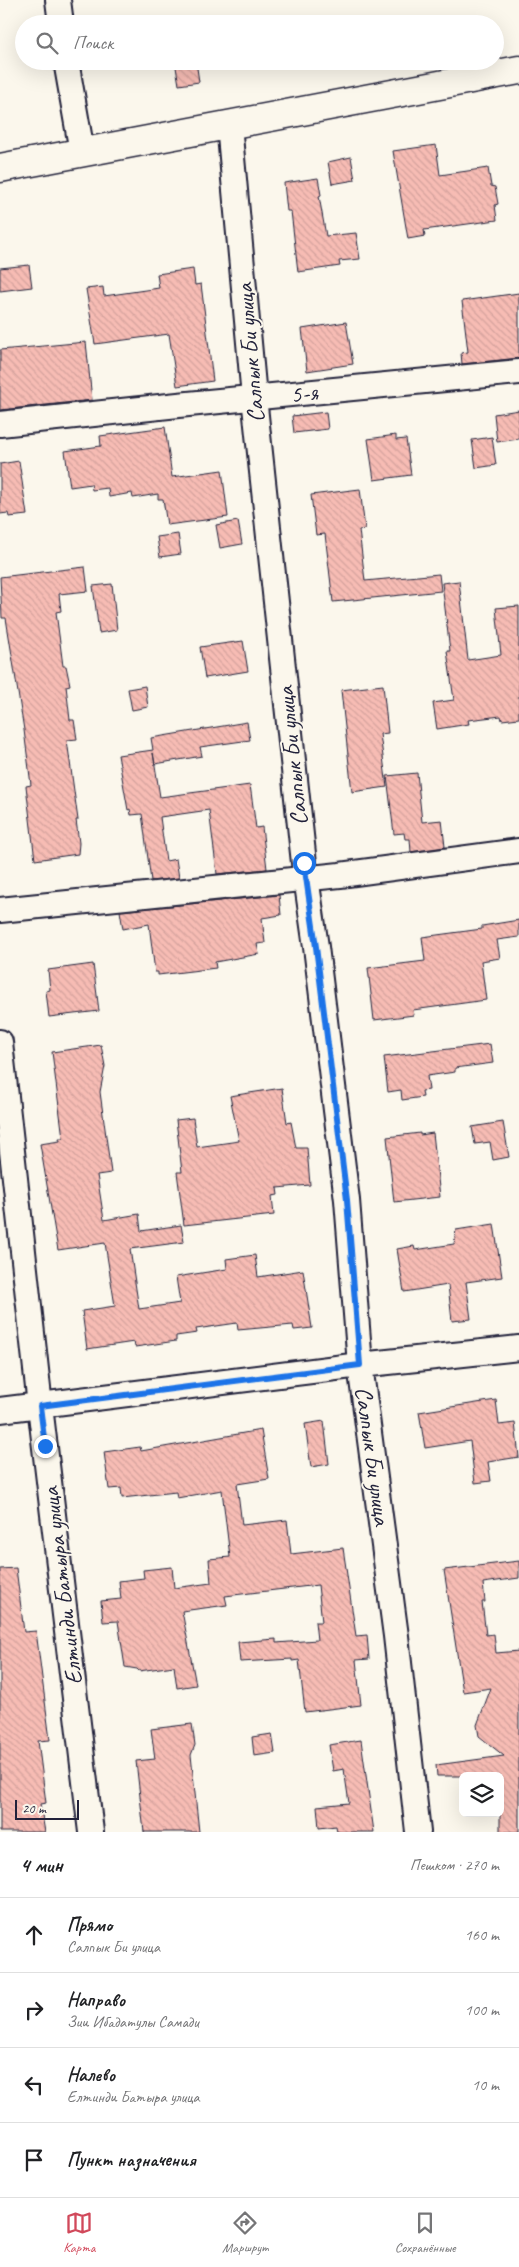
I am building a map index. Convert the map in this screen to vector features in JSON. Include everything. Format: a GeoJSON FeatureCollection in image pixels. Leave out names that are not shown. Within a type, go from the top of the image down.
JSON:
{"type":"FeatureCollection","features":[{"type":"Feature","properties":{"kind":"street"},"geometry":{"type":"LineString","coordinates":[[58,0],[60,15]]}},
{"type":"Feature","properties":{"kind":"street"},"geometry":{"type":"LineString","coordinates":[[68,70],[82,152]]}},
{"type":"Feature","properties":{"kind":"street"},"geometry":{"type":"LineString","coordinates":[[0,168],[519,70]]}},
{"type":"Feature","properties":{"kind":"street","name":"Салпык Би улица"},"geometry":{"type":"LineString","coordinates":[[229,125],[254,398],[305,878],[316,947],[347,1200],[360,1365],[396,1636],[418,1832]]}},
{"type":"Feature","properties":{"kind":"street","name":"5-я"},"geometry":{"type":"LineString","coordinates":[[0,424],[519,372]]}},
{"type":"Feature","properties":{"kind":"street"},"geometry":{"type":"LineString","coordinates":[[0,910],[305,878],[519,851]]}},
{"type":"Feature","properties":{"kind":"street","name":"Елтинди Батыра улица"},"geometry":{"type":"LineString","coordinates":[[0,1042],[40,1406],[91,1832]]}},
{"type":"Feature","properties":{"kind":"street"},"geometry":{"type":"LineString","coordinates":[[0,1410],[360,1365],[519,1348]]}},
{"type":"Feature","properties":{"kind":"building"},"geometry":{"type":"Polygon","coordinates":[[[176,70],[197,70],[199,82],[179,85],[176,70]]]}},
{"type":"Feature","properties":{"kind":"building"},"geometry":{"type":"Polygon","coordinates":[[[436,145],[440,175],[488,168],[491,186],[495,187],[498,204],[495,205],[497,220],[424,230],[425,236],[408,239],[393,151],[436,145]]]}},
{"type":"Feature","properties":{"kind":"building"},"geometry":{"type":"Polygon","coordinates":[[[351,157],[355,180],[332,184],[328,162],[351,157]]]}},
{"type":"Feature","properties":{"kind":"building"},"geometry":{"type":"Polygon","coordinates":[[[318,178],[326,236],[356,233],[360,259],[339,261],[340,266],[298,272],[291,211],[287,211],[284,183],[318,178]]]}},
{"type":"Feature","properties":{"kind":"building"},"geometry":{"type":"Polygon","coordinates":[[[29,265],[32,287],[0,291],[0,268],[29,265]]]}},
{"type":"Feature","properties":{"kind":"building"},"geometry":{"type":"Polygon","coordinates":[[[193,269],[195,285],[201,284],[213,381],[177,386],[169,334],[95,344],[86,289],[103,287],[104,296],[159,288],[157,274],[193,269]]]}},
{"type":"Feature","properties":{"kind":"building"},"geometry":{"type":"Polygon","coordinates":[[[519,293],[519,358],[462,364],[461,353],[468,352],[462,301],[519,293]]]}},
{"type":"Feature","properties":{"kind":"building"},"geometry":{"type":"Polygon","coordinates":[[[346,322],[353,364],[307,371],[302,329],[346,322]]]}},
{"type":"Feature","properties":{"kind":"building"},"geometry":{"type":"Polygon","coordinates":[[[86,342],[92,400],[0,410],[0,350],[86,342]]]}},
{"type":"Feature","properties":{"kind":"building"},"geometry":{"type":"Polygon","coordinates":[[[519,410],[519,439],[497,442],[494,414],[519,410]]]}},
{"type":"Feature","properties":{"kind":"building"},"geometry":{"type":"Polygon","coordinates":[[[326,412],[328,429],[294,433],[292,416],[326,412]]]}},
{"type":"Feature","properties":{"kind":"building"},"geometry":{"type":"Polygon","coordinates":[[[165,427],[172,477],[222,470],[228,517],[167,525],[163,499],[158,499],[158,494],[133,498],[132,493],[109,497],[108,488],[92,490],[91,484],[70,487],[65,451],[101,446],[100,436],[165,427]]]}},
{"type":"Feature","properties":{"kind":"building"},"geometry":{"type":"Polygon","coordinates":[[[396,435],[396,440],[406,439],[411,475],[374,480],[368,439],[396,435]]]}},
{"type":"Feature","properties":{"kind":"building"},"geometry":{"type":"Polygon","coordinates":[[[492,437],[496,465],[476,468],[472,440],[492,437]]]}},
{"type":"Feature","properties":{"kind":"building"},"geometry":{"type":"Polygon","coordinates":[[[19,461],[27,515],[9,517],[8,513],[0,514],[0,464],[19,461]]]}},
{"type":"Feature","properties":{"kind":"building"},"geometry":{"type":"Polygon","coordinates":[[[360,489],[365,529],[359,530],[365,581],[439,574],[441,591],[333,602],[325,534],[316,535],[311,495],[360,489]]]}},
{"type":"Feature","properties":{"kind":"building"},"geometry":{"type":"Polygon","coordinates":[[[238,521],[242,544],[220,548],[216,525],[238,521]]]}},
{"type":"Feature","properties":{"kind":"building"},"geometry":{"type":"Polygon","coordinates":[[[178,534],[181,554],[160,557],[157,537],[178,534]]]}},
{"type":"Feature","properties":{"kind":"building"},"geometry":{"type":"Polygon","coordinates":[[[85,567],[88,591],[59,594],[61,611],[56,612],[63,666],[66,666],[70,685],[66,686],[70,720],[74,720],[77,739],[67,740],[78,820],[76,820],[79,843],[78,854],[35,860],[26,786],[31,785],[6,618],[2,618],[0,577],[85,567]]]}},
{"type":"Feature","properties":{"kind":"building"},"geometry":{"type":"Polygon","coordinates":[[[459,581],[468,660],[501,655],[496,608],[519,606],[519,718],[502,720],[501,716],[468,720],[469,724],[437,729],[433,703],[454,700],[447,651],[450,651],[442,583],[459,581]]]}},
{"type":"Feature","properties":{"kind":"building"},"geometry":{"type":"Polygon","coordinates":[[[112,584],[117,630],[99,633],[93,586],[112,584]]]}},
{"type":"Feature","properties":{"kind":"building"},"geometry":{"type":"Polygon","coordinates":[[[243,641],[248,671],[205,678],[200,647],[243,641]]]}},
{"type":"Feature","properties":{"kind":"building"},"geometry":{"type":"Polygon","coordinates":[[[383,685],[388,733],[380,734],[387,787],[352,792],[341,690],[383,685]]]}},
{"type":"Feature","properties":{"kind":"building"},"geometry":{"type":"Polygon","coordinates":[[[145,686],[148,707],[132,710],[128,689],[145,686]]]}},
{"type":"Feature","properties":{"kind":"building"},"geometry":{"type":"Polygon","coordinates":[[[247,722],[250,740],[200,747],[202,756],[155,764],[153,753],[160,797],[250,785],[256,828],[262,827],[267,869],[217,874],[209,810],[160,817],[166,861],[176,859],[179,878],[151,881],[142,814],[131,815],[130,809],[128,810],[118,755],[153,750],[151,738],[247,722]]]}},
{"type":"Feature","properties":{"kind":"building"},"geometry":{"type":"Polygon","coordinates":[[[417,773],[422,822],[442,820],[445,847],[411,852],[410,839],[405,839],[404,833],[394,834],[387,776],[417,773]]]}},
{"type":"Feature","properties":{"kind":"building"},"geometry":{"type":"Polygon","coordinates":[[[279,895],[281,915],[262,918],[265,943],[257,944],[259,954],[215,962],[216,968],[158,975],[158,972],[155,972],[149,924],[123,929],[120,911],[279,895]]]}},
{"type":"Feature","properties":{"kind":"building"},"geometry":{"type":"Polygon","coordinates":[[[519,920],[519,937],[497,940],[500,958],[481,961],[486,1000],[413,1010],[414,1015],[374,1020],[368,968],[425,961],[422,937],[482,929],[482,926],[519,920]]]}},
{"type":"Feature","properties":{"kind":"building"},"geometry":{"type":"Polygon","coordinates":[[[93,964],[99,1011],[49,1017],[46,991],[50,990],[48,970],[93,964]]]}},
{"type":"Feature","properties":{"kind":"building"},"geometry":{"type":"Polygon","coordinates":[[[490,1044],[493,1063],[455,1068],[455,1072],[427,1076],[429,1090],[422,1091],[423,1097],[402,1100],[401,1090],[388,1092],[384,1057],[490,1044]]]}},
{"type":"Feature","properties":{"kind":"building"},"geometry":{"type":"Polygon","coordinates":[[[101,1045],[105,1066],[100,1092],[111,1173],[97,1175],[104,1220],[139,1214],[141,1231],[181,1225],[184,1242],[130,1249],[139,1309],[180,1303],[176,1277],[227,1269],[226,1259],[255,1255],[258,1277],[303,1270],[312,1328],[294,1330],[293,1325],[238,1330],[237,1323],[196,1329],[197,1333],[176,1336],[176,1341],[135,1347],[134,1342],[87,1349],[82,1311],[115,1306],[105,1243],[58,1250],[40,1144],[60,1141],[59,1138],[63,1138],[52,1052],[101,1045]]]}},
{"type":"Feature","properties":{"kind":"building"},"geometry":{"type":"Polygon","coordinates":[[[282,1088],[287,1123],[291,1122],[296,1148],[307,1148],[310,1185],[277,1188],[278,1195],[272,1196],[274,1215],[184,1225],[177,1172],[182,1172],[176,1120],[193,1118],[197,1147],[239,1141],[230,1096],[282,1088]]]}},
{"type":"Feature","properties":{"kind":"building"},"geometry":{"type":"Polygon","coordinates":[[[503,1122],[509,1157],[493,1160],[490,1142],[475,1144],[472,1127],[503,1122]]]}},
{"type":"Feature","properties":{"kind":"building"},"geometry":{"type":"Polygon","coordinates":[[[420,1133],[420,1135],[433,1133],[440,1197],[394,1202],[387,1137],[420,1133]]]}},
{"type":"Feature","properties":{"kind":"building"},"geometry":{"type":"Polygon","coordinates":[[[494,1224],[502,1277],[466,1282],[471,1319],[452,1321],[448,1285],[404,1292],[397,1249],[414,1246],[415,1250],[454,1244],[456,1230],[494,1224]]]}},
{"type":"Feature","properties":{"kind":"building"},"geometry":{"type":"Polygon","coordinates":[[[496,1400],[499,1425],[515,1423],[519,1457],[488,1462],[491,1481],[475,1483],[470,1441],[425,1448],[419,1412],[496,1400]]]}},
{"type":"Feature","properties":{"kind":"building"},"geometry":{"type":"Polygon","coordinates":[[[324,1421],[329,1464],[311,1467],[305,1424],[324,1421]]]}},
{"type":"Feature","properties":{"kind":"building"},"geometry":{"type":"Polygon","coordinates":[[[261,1430],[269,1479],[237,1484],[242,1525],[287,1520],[291,1554],[343,1548],[356,1636],[367,1635],[369,1659],[356,1660],[361,1705],[305,1712],[299,1660],[240,1662],[238,1642],[276,1639],[276,1643],[317,1640],[315,1622],[322,1622],[318,1585],[225,1596],[227,1605],[182,1611],[196,1685],[177,1688],[174,1666],[139,1671],[125,1667],[118,1621],[103,1622],[101,1601],[121,1599],[119,1581],[144,1578],[143,1570],[172,1567],[174,1588],[211,1583],[209,1559],[230,1557],[222,1490],[177,1498],[176,1492],[122,1498],[121,1488],[109,1489],[104,1452],[140,1447],[141,1451],[261,1430]]]}},
{"type":"Feature","properties":{"kind":"building"},"geometry":{"type":"Polygon","coordinates":[[[519,1561],[519,1578],[483,1583],[485,1602],[482,1602],[486,1635],[494,1634],[496,1653],[519,1651],[519,1832],[500,1832],[500,1817],[504,1817],[504,1772],[459,1772],[459,1776],[437,1776],[436,1765],[504,1756],[479,1736],[477,1725],[491,1688],[463,1692],[444,1570],[519,1561]]]}},
{"type":"Feature","properties":{"kind":"building"},"geometry":{"type":"Polygon","coordinates":[[[16,1568],[24,1632],[36,1631],[50,1740],[38,1741],[46,1803],[40,1804],[45,1832],[0,1832],[0,1569],[16,1568]]]}},
{"type":"Feature","properties":{"kind":"building"},"geometry":{"type":"Polygon","coordinates":[[[192,1724],[195,1745],[191,1755],[199,1832],[144,1832],[136,1761],[155,1759],[151,1729],[192,1724]]]}},
{"type":"Feature","properties":{"kind":"building"},"geometry":{"type":"Polygon","coordinates":[[[272,1734],[275,1753],[254,1756],[252,1737],[272,1734]]]}},
{"type":"Feature","properties":{"kind":"building"},"geometry":{"type":"Polygon","coordinates":[[[361,1740],[374,1832],[337,1832],[336,1826],[319,1828],[317,1806],[349,1803],[344,1769],[333,1771],[329,1745],[361,1740]]]}},
{"type":"Feature","properties":{"kind":"route"},"geometry":{"type":"LineString","coordinates":[[45,1446],[40,1406],[360,1365],[347,1200],[304,863]]}}]}
